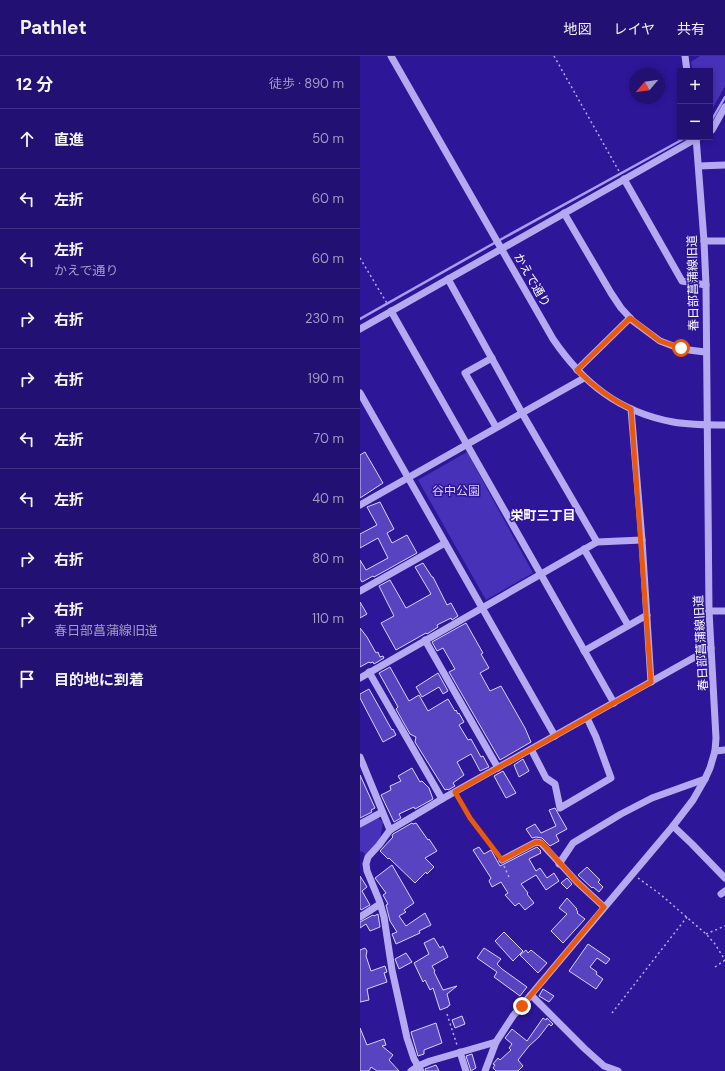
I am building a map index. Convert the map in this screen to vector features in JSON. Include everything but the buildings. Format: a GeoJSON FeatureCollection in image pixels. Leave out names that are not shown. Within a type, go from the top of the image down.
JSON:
{"type":"FeatureCollection","features":[{"type":"Feature","properties":{"kind":"street","name":"かえで通り"},"geometry":{"type":"LineString","coordinates":[[391,56],[553,339],[584,378],[605,394],[631,409],[657,418],[673,422],[725,425]]}},
{"type":"Feature","properties":{"kind":"street"},"geometry":{"type":"LineString","coordinates":[[685,56],[687,68]]}},
{"type":"Feature","properties":{"kind":"street"},"geometry":{"type":"LineString","coordinates":[[713,128],[725,107]]}},
{"type":"Feature","properties":{"kind":"street"},"geometry":{"type":"LineString","coordinates":[[360,329],[692,140]]}},
{"type":"Feature","properties":{"kind":"street","name":"春日部菖蒲線旧道"},"geometry":{"type":"LineString","coordinates":[[485,1071],[496,1042],[513,1016],[673,826],[693,800],[710,768],[715,751],[716,720],[709,611],[706,285],[697,140]]}},
{"type":"Feature","properties":{"kind":"street"},"geometry":{"type":"LineString","coordinates":[[699,166],[725,165]]}},
{"type":"Feature","properties":{"kind":"street"},"geometry":{"type":"LineString","coordinates":[[624,179],[682,281],[706,285]]}},
{"type":"Feature","properties":{"kind":"street"},"geometry":{"type":"LineString","coordinates":[[564,213],[611,293],[630,318],[660,341],[681,348],[706,352]]}},
{"type":"Feature","properties":{"kind":"street"},"geometry":{"type":"LineString","coordinates":[[704,241],[725,241]]}},
{"type":"Feature","properties":{"kind":"street"},"geometry":{"type":"LineString","coordinates":[[448,279],[597,542]]}},
{"type":"Feature","properties":{"kind":"street"},"geometry":{"type":"LineString","coordinates":[[391,311],[614,703]]}},
{"type":"Feature","properties":{"kind":"street"},"geometry":{"type":"LineString","coordinates":[[577,370],[630,318]]}},
{"type":"Feature","properties":{"kind":"street"},"geometry":{"type":"LineString","coordinates":[[492,358],[465,373],[496,427]]}},
{"type":"Feature","properties":{"kind":"street"},"geometry":{"type":"LineString","coordinates":[[360,505],[584,378]]}},
{"type":"Feature","properties":{"kind":"street"},"geometry":{"type":"LineString","coordinates":[[360,393],[555,736]]}},
{"type":"Feature","properties":{"kind":"street"},"geometry":{"type":"LineString","coordinates":[[631,409],[642,540],[651,682]]}},
{"type":"Feature","properties":{"kind":"street"},"geometry":{"type":"LineString","coordinates":[[360,678],[597,542],[642,540]]}},
{"type":"Feature","properties":{"kind":"street"},"geometry":{"type":"LineString","coordinates":[[360,591],[445,543]]}},
{"type":"Feature","properties":{"kind":"street"},"geometry":{"type":"LineString","coordinates":[[584,549],[628,626]]}},
{"type":"Feature","properties":{"kind":"street"},"geometry":{"type":"LineString","coordinates":[[709,611],[725,611]]}},
{"type":"Feature","properties":{"kind":"street"},"geometry":{"type":"LineString","coordinates":[[584,650],[647,615]]}},
{"type":"Feature","properties":{"kind":"street"},"geometry":{"type":"LineString","coordinates":[[425,640],[498,768]]}},
{"type":"Feature","properties":{"kind":"street"},"geometry":{"type":"LineString","coordinates":[[420,1068],[407,1038],[400,1012],[384,917],[367,871],[366,864],[368,857],[390,830],[442,799],[711,648]]}},
{"type":"Feature","properties":{"kind":"street"},"geometry":{"type":"LineString","coordinates":[[369,672],[442,799]]}},
{"type":"Feature","properties":{"kind":"street"},"geometry":{"type":"LineString","coordinates":[[531,749],[546,778],[555,784],[560,808],[611,778],[600,752],[596,737],[587,718]]}},
{"type":"Feature","properties":{"kind":"street"},"geometry":{"type":"LineString","coordinates":[[715,751],[725,750]]}},
{"type":"Feature","properties":{"kind":"street"},"geometry":{"type":"LineString","coordinates":[[360,757],[390,830]]}},
{"type":"Feature","properties":{"kind":"street"},"geometry":{"type":"LineString","coordinates":[[559,864],[574,843],[620,814],[652,798],[705,779]]}},
{"type":"Feature","properties":{"kind":"street"},"geometry":{"type":"LineString","coordinates":[[360,824],[382,812]]}},
{"type":"Feature","properties":{"kind":"street"},"geometry":{"type":"LineString","coordinates":[[673,826],[725,878]]}},
{"type":"Feature","properties":{"kind":"street"},"geometry":{"type":"LineString","coordinates":[[502,860],[536,842],[542,843],[559,864],[604,907]]}},
{"type":"Feature","properties":{"kind":"street"},"geometry":{"type":"LineString","coordinates":[[360,917],[380,904]]}},
{"type":"Feature","properties":{"kind":"street"},"geometry":{"type":"LineString","coordinates":[[531,994],[599,1062],[611,1070],[618,1071]]}},
{"type":"Feature","properties":{"kind":"street"},"geometry":{"type":"LineString","coordinates":[[410,1071],[460,1052],[496,1042]]}},
{"type":"Feature","properties":{"kind":"street"},"geometry":{"type":"LineString","coordinates":[[460,1052],[466,1071]]}},
{"type":"Feature","properties":{"kind":"path"},"geometry":{"type":"LineString","coordinates":[[554,56],[624,179]]}},
{"type":"Feature","properties":{"kind":"path"},"geometry":{"type":"LineString","coordinates":[[360,258],[391,311]]}},
{"type":"Feature","properties":{"kind":"path"},"geometry":{"type":"LineString","coordinates":[[455,792],[470,818],[502,860],[509,877]]}},
{"type":"Feature","properties":{"kind":"path"},"geometry":{"type":"LineString","coordinates":[[633,874],[660,894],[716,944],[725,960],[715,967]]}},
{"type":"Feature","properties":{"kind":"path"},"geometry":{"type":"LineString","coordinates":[[612,1013],[687,917]]}},
{"type":"Feature","properties":{"kind":"path"},"geometry":{"type":"LineString","coordinates":[[706,934],[725,926]]}},
{"type":"Feature","properties":{"kind":"path"},"geometry":{"type":"LineString","coordinates":[[447,1014],[460,1052]]}},
{"type":"Feature","properties":{"kind":"green space"},"geometry":{"type":"Polygon","coordinates":[[[700,56],[725,56],[725,86],[713,108],[713,68],[692,68],[691,62],[700,56]]]}},
{"type":"Feature","properties":{"kind":"green space","name":"谷中公園"},"geometry":{"type":"Polygon","coordinates":[[[467,452],[533,573],[486,600],[418,480],[467,452]]]}},
{"type":"Feature","properties":{"kind":"green space"},"geometry":{"type":"Polygon","coordinates":[[[378,818],[383,822],[380,839],[366,855],[362,851],[360,852],[360,828],[378,818]]]}},
{"type":"Feature","properties":{"kind":"waterway"},"geometry":{"type":"LineString","coordinates":[[713,118],[725,97]]}},
{"type":"Feature","properties":{"kind":"waterway"},"geometry":{"type":"LineString","coordinates":[[360,319],[682,140]]}},
{"type":"Feature","properties":{"kind":"district","name":"栄町三丁目"},"geometry":{"type":"Point","coordinates":[543,515]}},
{"type":"Feature","properties":{"kind":"route"},"geometry":{"type":"LineString","coordinates":[[522,1006],[604,907],[577,882],[542,843],[536,842],[502,860],[481,834],[455,792],[651,682],[642,540],[631,409],[595,387],[577,370],[630,318],[660,341],[681,348]]}}]}
